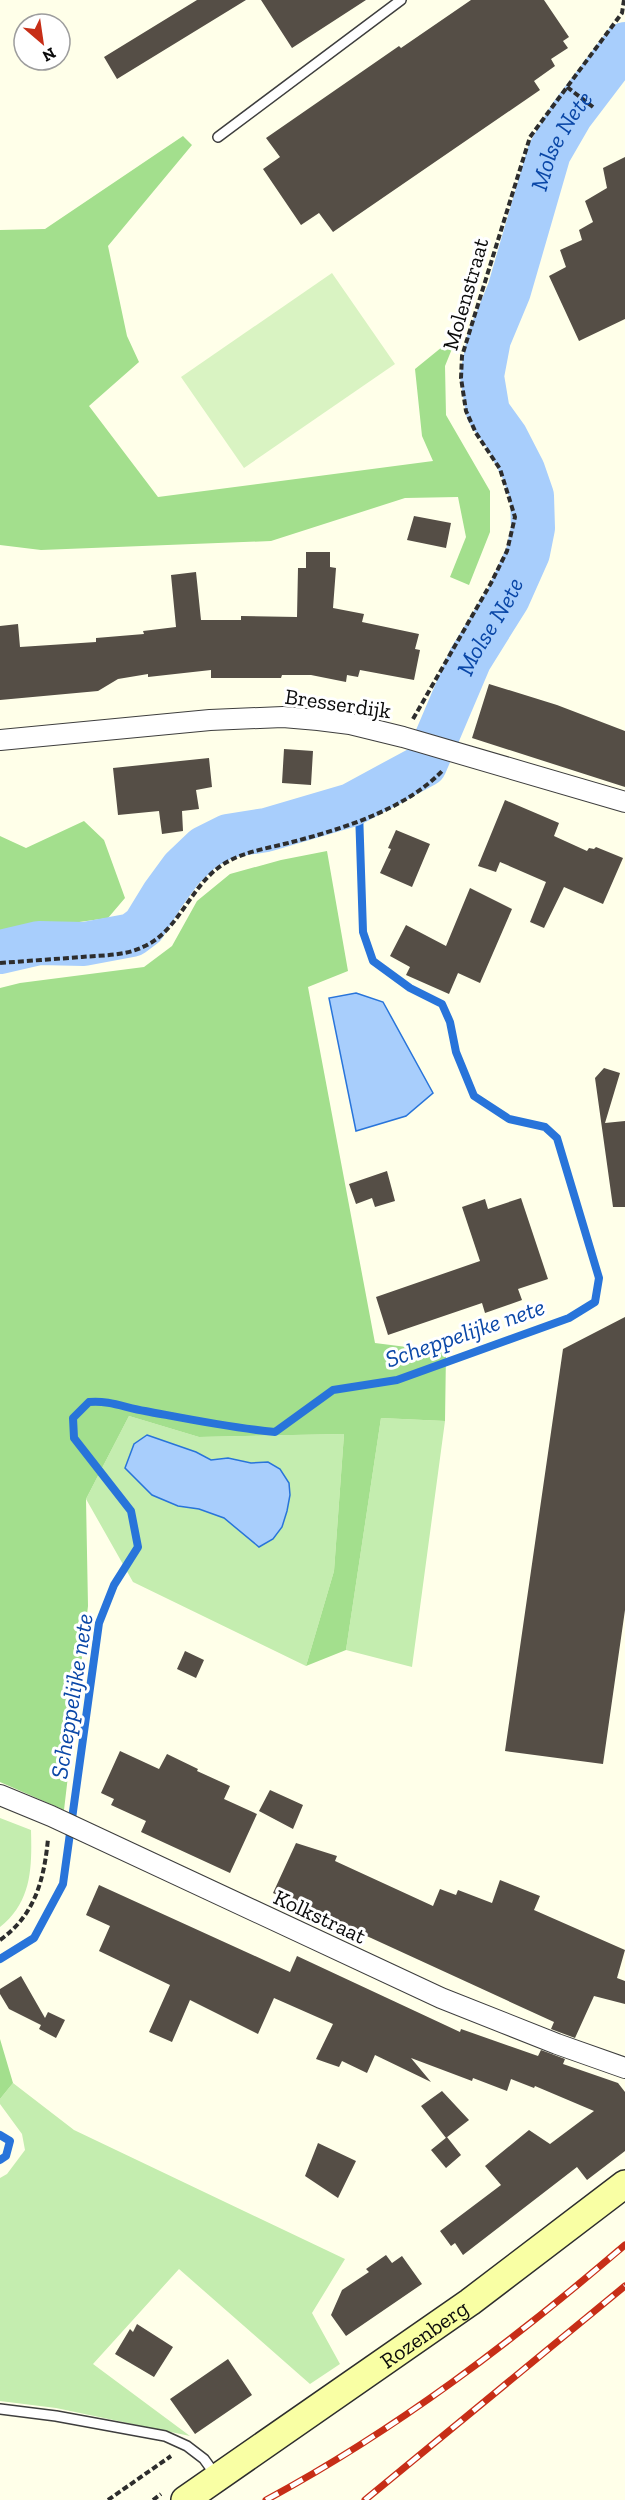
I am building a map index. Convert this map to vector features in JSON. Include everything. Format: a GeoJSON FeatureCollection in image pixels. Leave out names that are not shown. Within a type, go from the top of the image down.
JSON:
{"type":"FeatureCollection","features":[{"type":"Feature","properties":{"kind":"street","name":"Bresserdijk"},"geometry":{"type":"LineString","coordinates":[[0,740],[210,720],[283,717],[350,724],[411,739],[625,802]]}},
{"type":"Feature","properties":{"kind":"street","name":"Kolkstraat"},"geometry":{"type":"LineString","coordinates":[[0,1795],[57,1819],[441,1998],[625,2068]]}},
{"type":"Feature","properties":{"kind":"street","name":"Rozenberg"},"geometry":{"type":"LineString","coordinates":[[185,2500],[470,2302],[625,2184]]}},
{"type":"Feature","properties":{"kind":"lane"},"geometry":{"type":"LineString","coordinates":[[218,136],[401,0]]}},
{"type":"Feature","properties":{"kind":"lane"},"geometry":{"type":"LineString","coordinates":[[0,2409],[56,2416],[165,2436],[187,2446],[204,2459],[217,2477]]}},
{"type":"Feature","properties":{"kind":"path","name":"Molenstraat"},"geometry":{"type":"LineString","coordinates":[[411,739],[507,551],[515,517],[500,470],[476,433],[466,411],[461,378],[462,356],[530,137],[622,13],[624,0]]}},
{"type":"Feature","properties":{"kind":"path"},"geometry":{"type":"LineString","coordinates":[[567,87],[593,107]]}},
{"type":"Feature","properties":{"kind":"path"},"geometry":{"type":"LineString","coordinates":[[0,963],[111,954],[144,947],[158,939],[202,882],[227,862],[244,855],[321,835],[394,806],[436,777],[452,752]]}},
{"type":"Feature","properties":{"kind":"path"},"geometry":{"type":"LineString","coordinates":[[0,1940],[12,1932],[32,1907],[57,1819]]}},
{"type":"Feature","properties":{"kind":"path"},"geometry":{"type":"LineString","coordinates":[[108,2500],[187,2446]]}},
{"type":"Feature","properties":{"kind":"green space"},"geometry":{"type":"Polygon","coordinates":[[[183,136],[192,145],[108,246],[127,336],[139,362],[89,406],[158,497],[433,461],[422,436],[415,369],[458,334],[445,366],[446,415],[490,491],[490,532],[469,585],[450,577],[466,537],[458,497],[405,498],[271,541],[41,550],[0,545],[0,230],[45,229],[183,136]]]}},
{"type":"Feature","properties":{"kind":"green space"},"geometry":{"type":"Polygon","coordinates":[[[332,273],[395,364],[244,468],[181,377],[332,273]]]}},
{"type":"Feature","properties":{"kind":"green space"},"geometry":{"type":"Polygon","coordinates":[[[84,821],[104,840],[125,898],[108,918],[0,933],[0,836],[26,848],[84,821]]]}},
{"type":"Feature","properties":{"kind":"green space"},"geometry":{"type":"Polygon","coordinates":[[[327,851],[348,971],[308,987],[375,1343],[446,1352],[445,1421],[381,1418],[346,1650],[306,1666],[334,1571],[344,1434],[199,1437],[129,1416],[86,1499],[88,1606],[64,1810],[0,1782],[0,988],[20,983],[144,967],[172,946],[197,901],[230,874],[281,860],[327,851]]]}},
{"type":"Feature","properties":{"kind":"green space"},"geometry":{"type":"Polygon","coordinates":[[[129,1416],[199,1437],[344,1434],[334,1571],[306,1666],[133,1582],[86,1499],[129,1416]]]}},
{"type":"Feature","properties":{"kind":"green space"},"geometry":{"type":"Polygon","coordinates":[[[381,1418],[445,1421],[412,1667],[346,1650],[381,1418]]]}},
{"type":"Feature","properties":{"kind":"green space"},"geometry":{"type":"Polygon","coordinates":[[[0,1818],[31,1830],[31,1844],[30,1870],[24,1895],[11,1917],[0,1927],[0,1818]]]}},
{"type":"Feature","properties":{"kind":"green space"},"geometry":{"type":"Polygon","coordinates":[[[0,2039],[13,2083],[0,2099],[0,2039]]]}},
{"type":"Feature","properties":{"kind":"green space"},"geometry":{"type":"Polygon","coordinates":[[[13,2083],[74,2130],[345,2259],[312,2313],[340,2364],[310,2384],[179,2269],[93,2364],[190,2436],[56,2408],[0,2401],[0,2178],[7,2174],[25,2150],[22,2134],[0,2104],[0,2099],[13,2083]]]}},
{"type":"Feature","properties":{"kind":"water"},"geometry":{"type":"Polygon","coordinates":[[[356,993],[383,1002],[433,1093],[406,1116],[356,1131],[329,998],[356,993]]]}},
{"type":"Feature","properties":{"kind":"water"},"geometry":{"type":"Polygon","coordinates":[[[147,1435],[196,1452],[211,1460],[228,1458],[251,1463],[268,1462],[280,1469],[289,1483],[290,1495],[282,1527],[273,1539],[259,1547],[224,1518],[199,1509],[178,1506],[152,1495],[125,1468],[134,1444],[147,1435]]]}},
{"type":"Feature","properties":{"kind":"building"},"geometry":{"type":"Polygon","coordinates":[[[197,0],[246,0],[117,79],[104,57],[197,0]]]}},
{"type":"Feature","properties":{"kind":"building"},"geometry":{"type":"Polygon","coordinates":[[[261,0],[366,0],[292,48],[261,0]]]}},
{"type":"Feature","properties":{"kind":"building"},"geometry":{"type":"Polygon","coordinates":[[[471,0],[544,0],[569,37],[563,41],[568,48],[551,59],[555,66],[534,81],[540,90],[333,232],[319,213],[301,225],[263,169],[280,157],[266,138],[399,46],[401,48],[471,0]]]}},
{"type":"Feature","properties":{"kind":"building"},"geometry":{"type":"Polygon","coordinates":[[[625,157],[625,319],[579,341],[549,276],[566,267],[560,250],[582,240],[579,230],[593,222],[585,201],[607,188],[603,168],[625,157]]]}},
{"type":"Feature","properties":{"kind":"building"},"geometry":{"type":"Polygon","coordinates":[[[414,516],[451,523],[446,548],[407,540],[414,516]]]}},
{"type":"Feature","properties":{"kind":"building"},"geometry":{"type":"Polygon","coordinates":[[[306,552],[330,552],[330,567],[336,568],[333,608],[364,614],[362,622],[419,634],[415,649],[420,650],[414,680],[360,670],[358,677],[347,675],[346,682],[311,675],[282,675],[281,678],[211,678],[211,670],[148,677],[148,674],[118,679],[98,691],[0,700],[0,626],[18,624],[20,647],[96,642],[96,638],[144,634],[143,631],[176,627],[171,575],[196,572],[201,620],[241,620],[241,616],[297,617],[298,568],[306,568],[306,552]]]}},
{"type":"Feature","properties":{"kind":"building"},"geometry":{"type":"Polygon","coordinates":[[[489,684],[557,705],[625,731],[625,787],[472,738],[489,684]]]}},
{"type":"Feature","properties":{"kind":"building"},"geometry":{"type":"Polygon","coordinates":[[[284,749],[313,751],[311,785],[282,783],[284,749]]]}},
{"type":"Feature","properties":{"kind":"building"},"geometry":{"type":"Polygon","coordinates":[[[209,758],[212,787],[196,790],[199,809],[182,811],[183,831],[162,834],[159,811],[118,815],[113,768],[209,758]]]}},
{"type":"Feature","properties":{"kind":"building"},"geometry":{"type":"Polygon","coordinates":[[[505,800],[559,823],[554,836],[587,851],[589,848],[596,847],[623,858],[603,904],[564,887],[544,928],[530,922],[546,882],[500,862],[496,872],[478,866],[505,800]]]}},
{"type":"Feature","properties":{"kind":"building"},"geometry":{"type":"Polygon","coordinates":[[[396,830],[430,844],[412,887],[380,873],[391,849],[388,848],[396,830]]]}},
{"type":"Feature","properties":{"kind":"building"},"geometry":{"type":"Polygon","coordinates":[[[470,888],[512,909],[480,983],[458,973],[449,994],[406,975],[410,967],[390,956],[406,925],[446,946],[470,888]]]}},
{"type":"Feature","properties":{"kind":"building"},"geometry":{"type":"Polygon","coordinates":[[[604,1068],[620,1073],[605,1123],[625,1121],[625,1207],[613,1207],[595,1078],[604,1068]]]}},
{"type":"Feature","properties":{"kind":"building"},"geometry":{"type":"Polygon","coordinates":[[[387,1171],[395,1201],[375,1207],[372,1198],[356,1204],[349,1184],[387,1171]]]}},
{"type":"Feature","properties":{"kind":"building"},"geometry":{"type":"Polygon","coordinates":[[[521,1198],[548,1279],[518,1289],[522,1300],[485,1313],[482,1303],[388,1335],[376,1297],[480,1261],[462,1207],[485,1199],[488,1209],[521,1198]]]}},
{"type":"Feature","properties":{"kind":"building"},"geometry":{"type":"Polygon","coordinates":[[[625,1317],[625,1610],[603,1764],[505,1751],[563,1349],[625,1317]]]}},
{"type":"Feature","properties":{"kind":"building"},"geometry":{"type":"Polygon","coordinates":[[[185,1651],[204,1660],[196,1678],[177,1669],[185,1651]]]}},
{"type":"Feature","properties":{"kind":"building"},"geometry":{"type":"Polygon","coordinates":[[[120,1751],[159,1769],[167,1754],[230,1786],[224,1799],[257,1814],[230,1873],[141,1832],[146,1821],[111,1805],[114,1799],[101,1793],[120,1751]]]}},
{"type":"Feature","properties":{"kind":"building"},"geometry":{"type":"Polygon","coordinates":[[[270,1790],[303,1805],[293,1829],[259,1811],[270,1790]]]}},
{"type":"Feature","properties":{"kind":"building"},"geometry":{"type":"Polygon","coordinates":[[[296,1843],[337,1856],[335,1861],[433,1906],[440,1889],[456,1895],[458,1890],[492,1903],[500,1880],[540,1896],[534,1910],[625,1950],[617,1978],[625,1981],[625,2004],[594,1996],[575,2038],[551,2029],[554,2022],[273,1893],[296,1843]]]}},
{"type":"Feature","properties":{"kind":"building"},"geometry":{"type":"Polygon","coordinates":[[[99,1885],[290,1972],[297,1956],[460,2032],[461,2029],[538,2056],[541,2050],[565,2059],[563,2064],[618,2083],[625,2092],[625,2151],[587,2180],[577,2167],[463,2255],[455,2243],[451,2246],[440,2231],[501,2185],[485,2166],[529,2130],[550,2144],[594,2111],[535,2086],[534,2088],[511,2079],[507,2091],[473,2078],[472,2081],[411,2058],[431,2082],[375,2055],[367,2073],[342,2061],[339,2067],[316,2059],[333,2024],[274,1998],[258,2034],[190,2000],[172,2042],[149,2032],[170,1985],[99,1951],[110,1926],[86,1915],[99,1885]]]}},
{"type":"Feature","properties":{"kind":"building"},"geometry":{"type":"Polygon","coordinates":[[[21,1976],[45,2018],[48,2012],[65,2020],[56,2038],[39,2029],[41,2025],[9,2009],[0,1994],[0,1989],[21,1976]]]}},
{"type":"Feature","properties":{"kind":"building"},"geometry":{"type":"Polygon","coordinates":[[[442,2091],[469,2120],[446,2138],[421,2106],[442,2091]]]}},
{"type":"Feature","properties":{"kind":"building"},"geometry":{"type":"Polygon","coordinates":[[[447,2137],[461,2155],[446,2168],[431,2150],[447,2137]]]}},
{"type":"Feature","properties":{"kind":"building"},"geometry":{"type":"Polygon","coordinates":[[[318,2143],[356,2161],[338,2198],[305,2176],[318,2143]]]}},
{"type":"Feature","properties":{"kind":"building"},"geometry":{"type":"Polygon","coordinates":[[[386,2255],[392,2263],[402,2256],[422,2284],[346,2336],[331,2315],[342,2290],[369,2272],[366,2269],[386,2255]]]}},
{"type":"Feature","properties":{"kind":"building"},"geometry":{"type":"Polygon","coordinates":[[[137,2324],[173,2347],[154,2377],[115,2354],[130,2329],[133,2332],[137,2324]]]}},
{"type":"Feature","properties":{"kind":"building"},"geometry":{"type":"Polygon","coordinates":[[[228,2359],[252,2395],[195,2434],[170,2399],[228,2359]]]}},
{"type":"Feature","properties":{"kind":"waterway","name":"Molse Nete"},"geometry":{"type":"LineString","coordinates":[[0,952],[39,943],[84,944],[132,935],[144,926],[182,869],[204,848],[228,836],[266,830],[351,805],[425,765],[470,659],[508,598],[528,553],[533,528],[532,496],[523,470],[506,437],[488,412],[482,376],[489,339],[509,291],[549,153],[571,115],[625,44]]}},
{"type":"Feature","properties":{"kind":"waterway","name":"Scheppelijke nete"},"geometry":{"type":"LineString","coordinates":[[0,1959],[34,1938],[63,1884],[99,1623],[114,1585],[138,1547],[131,1511],[74,1438],[73,1418],[89,1402],[104,1402],[210,1423],[275,1432],[333,1390],[397,1380],[569,1318],[595,1302],[599,1278],[557,1138],[545,1127],[509,1119],[474,1096],[456,1052],[450,1022],[442,1004],[410,988],[373,961],[363,932],[359,811],[356,802]]}},
{"type":"Feature","properties":{"kind":"waterway","name":"Scheppelijke nete"},"geometry":{"type":"LineString","coordinates":[[0,2135],[10,2141],[6,2156],[0,2160]]}},
{"type":"Feature","properties":{"kind":"railway"},"geometry":{"type":"LineString","coordinates":[[266,2500],[314,2473],[407,2414],[540,2316],[625,2245]]}},
{"type":"Feature","properties":{"kind":"railway"},"geometry":{"type":"LineString","coordinates":[[365,2500],[625,2286]]}}]}
